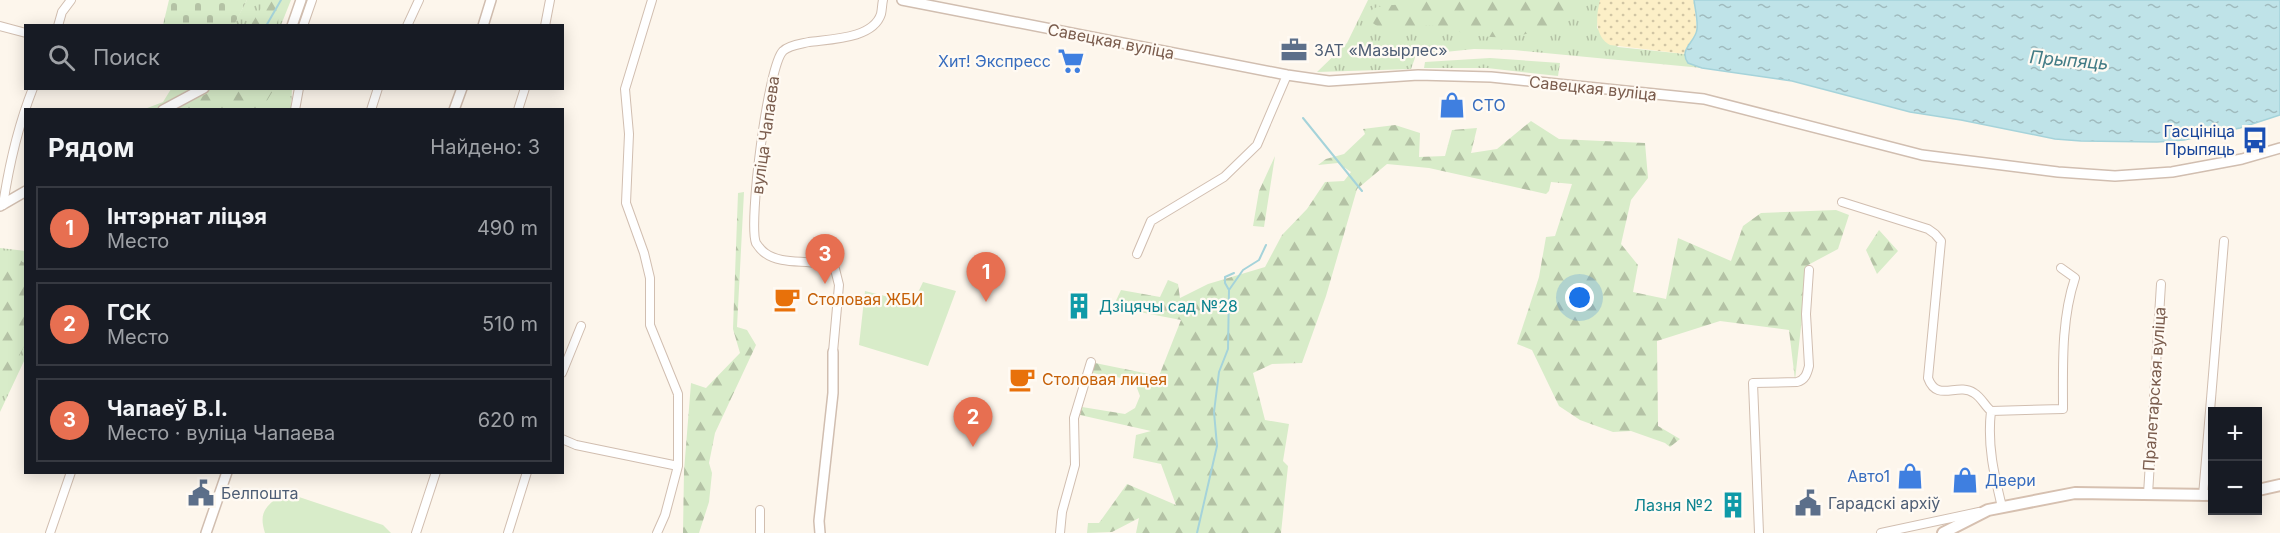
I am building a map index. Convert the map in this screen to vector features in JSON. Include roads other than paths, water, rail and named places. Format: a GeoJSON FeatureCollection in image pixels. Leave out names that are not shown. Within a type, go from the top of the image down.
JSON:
{"type":"FeatureCollection","features":[{"type":"Feature","properties":{"kind":"main road"},"geometry":{"type":"LineString","coordinates":[[2262,489],[2280,485]]}},
{"type":"Feature","properties":{"kind":"main road","name":"Пралетарская вуліца"},"geometry":{"type":"LineString","coordinates":[[1943,533],[1988,510],[2075,493],[2208,496]]}},
{"type":"Feature","properties":{"kind":"street"},"geometry":{"type":"LineString","coordinates":[[59,24],[62,12],[71,0]]}},
{"type":"Feature","properties":{"kind":"street"},"geometry":{"type":"LineString","coordinates":[[293,24],[301,0]]}},
{"type":"Feature","properties":{"kind":"street"},"geometry":{"type":"LineString","coordinates":[[304,24],[312,0]]}},
{"type":"Feature","properties":{"kind":"street"},"geometry":{"type":"LineString","coordinates":[[408,24],[419,0]]}},
{"type":"Feature","properties":{"kind":"street"},"geometry":{"type":"LineString","coordinates":[[484,24],[491,0]]}},
{"type":"Feature","properties":{"kind":"street"},"geometry":{"type":"LineString","coordinates":[[545,24],[550,0]]}},
{"type":"Feature","properties":{"kind":"street"},"geometry":{"type":"LineString","coordinates":[[652,0],[625,89],[629,134],[626,203],[644,253],[650,278],[650,325],[678,394],[678,466],[665,515],[657,533]]}},
{"type":"Feature","properties":{"kind":"street","name":"вуліца Чапаева"},"geometry":{"type":"LineString","coordinates":[[833,352],[839,285],[835,268],[827,264],[773,258],[763,252],[756,242],[754,225],[756,191],[768,93],[776,64],[783,51],[796,45],[858,34],[871,27],[881,15],[883,0]]}},
{"type":"Feature","properties":{"kind":"street","name":"Савецкая вуліца"},"geometry":{"type":"LineString","coordinates":[[902,0],[1287,75],[1329,81],[1418,75],[1491,77],[1704,99],[1922,154],[2058,172],[2115,176],[2172,172],[2242,159],[2280,148]]}},
{"type":"Feature","properties":{"kind":"street"},"geometry":{"type":"LineString","coordinates":[[0,26],[24,32]]}},
{"type":"Feature","properties":{"kind":"street"},"geometry":{"type":"LineString","coordinates":[[1137,254],[1151,221],[1224,177],[1257,145],[1287,75]]}},
{"type":"Feature","properties":{"kind":"street"},"geometry":{"type":"LineString","coordinates":[[25,108],[32,90]]}},
{"type":"Feature","properties":{"kind":"street"},"geometry":{"type":"LineString","coordinates":[[167,108],[200,90]]}},
{"type":"Feature","properties":{"kind":"street"},"geometry":{"type":"LineString","coordinates":[[295,108],[299,90]]}},
{"type":"Feature","properties":{"kind":"street"},"geometry":{"type":"LineString","coordinates":[[372,108],[377,90]]}},
{"type":"Feature","properties":{"kind":"street"},"geometry":{"type":"LineString","coordinates":[[455,108],[461,90]]}},
{"type":"Feature","properties":{"kind":"street"},"geometry":{"type":"LineString","coordinates":[[519,108],[524,90]]}},
{"type":"Feature","properties":{"kind":"street"},"geometry":{"type":"LineString","coordinates":[[1,206],[24,112]]}},
{"type":"Feature","properties":{"kind":"street"},"geometry":{"type":"LineString","coordinates":[[1,206],[24,192]]}},
{"type":"Feature","properties":{"kind":"street"},"geometry":{"type":"LineString","coordinates":[[1842,202],[1928,229],[1941,241],[1928,378],[1931,386],[1938,391],[1962,390],[1974,393],[1991,411],[2063,410],[2063,344],[2075,279],[2061,268]]}},
{"type":"Feature","properties":{"kind":"street","name":"Пралетарская вуліца"},"geometry":{"type":"LineString","coordinates":[[2210,461],[2224,241]]}},
{"type":"Feature","properties":{"kind":"street"},"geometry":{"type":"LineString","coordinates":[[1759,533],[1753,383],[1797,382],[1801,381],[1807,373],[1809,366],[1806,314],[1809,270]]}},
{"type":"Feature","properties":{"kind":"street","name":"Пралетарская вуліца"},"geometry":{"type":"LineString","coordinates":[[2148,494],[2161,284]]}},
{"type":"Feature","properties":{"kind":"street"},"geometry":{"type":"LineString","coordinates":[[564,369],[581,326]]}},
{"type":"Feature","properties":{"kind":"street"},"geometry":{"type":"LineString","coordinates":[[820,533],[819,521],[832,393],[833,352]]}},
{"type":"Feature","properties":{"kind":"street"},"geometry":{"type":"LineString","coordinates":[[1060,533],[1062,512],[1075,465],[1074,418],[1091,362]]}},
{"type":"Feature","properties":{"kind":"street"},"geometry":{"type":"LineString","coordinates":[[1991,411],[1988,432],[1990,458],[2002,507]]}},
{"type":"Feature","properties":{"kind":"street"},"geometry":{"type":"LineString","coordinates":[[564,440],[576,446],[678,466]]}},
{"type":"Feature","properties":{"kind":"street"},"geometry":{"type":"LineString","coordinates":[[50,533],[70,474]]}},
{"type":"Feature","properties":{"kind":"street"},"geometry":{"type":"LineString","coordinates":[[206,533],[226,474]]}},
{"type":"Feature","properties":{"kind":"street"},"geometry":{"type":"LineString","coordinates":[[416,533],[435,474]]}},
{"type":"Feature","properties":{"kind":"street"},"geometry":{"type":"LineString","coordinates":[[508,533],[526,474]]}},
{"type":"Feature","properties":{"kind":"street"},"geometry":{"type":"LineString","coordinates":[[760,510],[760,533]]}},
{"type":"Feature","properties":{"kind":"street"},"geometry":{"type":"LineString","coordinates":[[1881,533],[1988,510]]}},
{"type":"Feature","properties":{"kind":"water","name":"Прыпяць"},"geometry":{"type":"Polygon","coordinates":[[[1694,0],[2280,0],[2280,115],[2240,128],[2184,140],[2157,142],[2055,139],[1910,112],[1792,81],[1702,68],[1688,63],[1685,58],[1686,50],[1697,29],[1694,0]]]}},
{"type":"Feature","properties":{"kind":"waterway"},"geometry":{"type":"LineString","coordinates":[[267,24],[281,0]]}},
{"type":"Feature","properties":{"kind":"waterway"},"geometry":{"type":"LineString","coordinates":[[1303,118],[1362,191]]}},
{"type":"Feature","properties":{"kind":"waterway"},"geometry":{"type":"LineString","coordinates":[[1197,533],[1217,446],[1214,412],[1219,372],[1228,349],[1229,290],[1243,270],[1259,260],[1266,245]]}},
{"type":"Feature","properties":{"kind":"waterway"},"geometry":{"type":"LineString","coordinates":[[1229,290],[1225,277],[1234,273]]}},
{"type":"Feature","properties":{"kind":"place","name":"ЗАТ «Мазырлес»"},"geometry":{"type":"Point","coordinates":[1294,50]}},
{"type":"Feature","properties":{"kind":"place","name":"Хит! Экспресс"},"geometry":{"type":"Point","coordinates":[1071,61]}},
{"type":"Feature","properties":{"kind":"place","name":"СТО"},"geometry":{"type":"Point","coordinates":[1452,105]}},
{"type":"Feature","properties":{"kind":"place","name":"Гасцініца Прыпяць"},"geometry":{"type":"Point","coordinates":[2255,140]}},
{"type":"Feature","properties":{"kind":"place","name":"Чапаеў В.І."},"geometry":{"type":"Point","coordinates":[825,284]}},
{"type":"Feature","properties":{"kind":"place","name":"Столовая ЖБИ"},"geometry":{"type":"Point","coordinates":[787,299]}},
{"type":"Feature","properties":{"kind":"place","name":"Інтэрнат ліцэя"},"geometry":{"type":"Point","coordinates":[986,302]}},
{"type":"Feature","properties":{"kind":"place","name":"Дзіцячы сад №28"},"geometry":{"type":"Point","coordinates":[1079,306]}},
{"type":"Feature","properties":{"kind":"place","name":"Столовая лицея"},"geometry":{"type":"Point","coordinates":[1022,379]}},
{"type":"Feature","properties":{"kind":"place","name":"ГСК"},"geometry":{"type":"Point","coordinates":[973,447]}},
{"type":"Feature","properties":{"kind":"place","name":"Авто1"},"geometry":{"type":"Point","coordinates":[1910,476]}},
{"type":"Feature","properties":{"kind":"place","name":"Двери"},"geometry":{"type":"Point","coordinates":[1965,480]}},
{"type":"Feature","properties":{"kind":"place","name":"Белпошта"},"geometry":{"type":"Point","coordinates":[201,493]}},
{"type":"Feature","properties":{"kind":"place","name":"Гарадскі архіў"},"geometry":{"type":"Point","coordinates":[1808,503]}},
{"type":"Feature","properties":{"kind":"place","name":"Лазня №2"},"geometry":{"type":"Point","coordinates":[1733,505]}}]}
